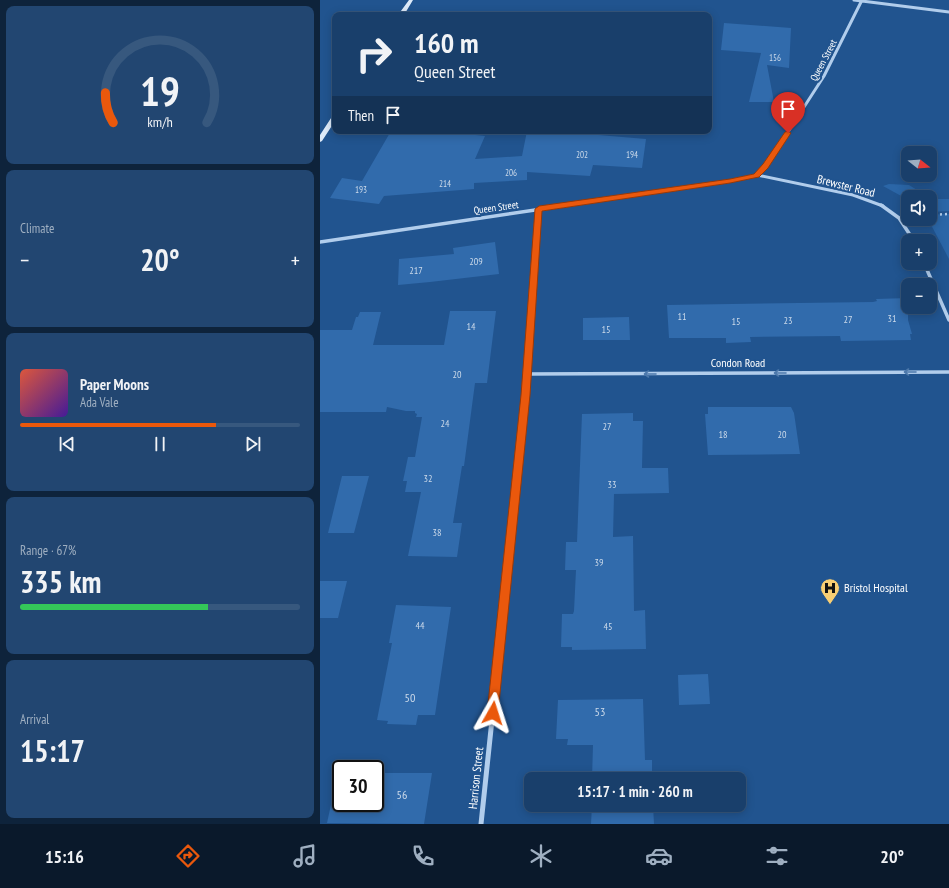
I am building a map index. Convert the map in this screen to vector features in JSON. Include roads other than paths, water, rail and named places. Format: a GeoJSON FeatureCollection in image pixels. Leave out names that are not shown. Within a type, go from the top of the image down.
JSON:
{"type":"FeatureCollection","features":[{"type":"Feature","properties":{"kind":"street"},"geometry":{"type":"LineString","coordinates":[[403,12],[411,0]]}},
{"type":"Feature","properties":{"kind":"street"},"geometry":{"type":"LineString","coordinates":[[854,0],[949,12]]}},
{"type":"Feature","properties":{"kind":"street","name":"Queen Street"},"geometry":{"type":"LineString","coordinates":[[320,242],[730,181],[757,175],[766,166],[824,76],[862,0]]}},
{"type":"Feature","properties":{"kind":"street"},"geometry":{"type":"LineString","coordinates":[[320,140],[332,121]]}},
{"type":"Feature","properties":{"kind":"street","name":"Brewster Road"},"geometry":{"type":"LineString","coordinates":[[757,175],[842,193],[875,202],[892,212],[902,221],[911,234]]}},
{"type":"Feature","properties":{"kind":"street","name":"Harrison Street"},"geometry":{"type":"LineString","coordinates":[[481,824],[527,374],[539,209]]}},
{"type":"Feature","properties":{"kind":"street"},"geometry":{"type":"LineString","coordinates":[[927,270],[949,320]]}},
{"type":"Feature","properties":{"kind":"street","name":"Condon Road"},"geometry":{"type":"LineString","coordinates":[[527,374],[949,372]]}},
{"type":"Feature","properties":{"kind":"place","name":"Bristol Hospital"},"geometry":{"type":"Point","coordinates":[830,605]}}]}
